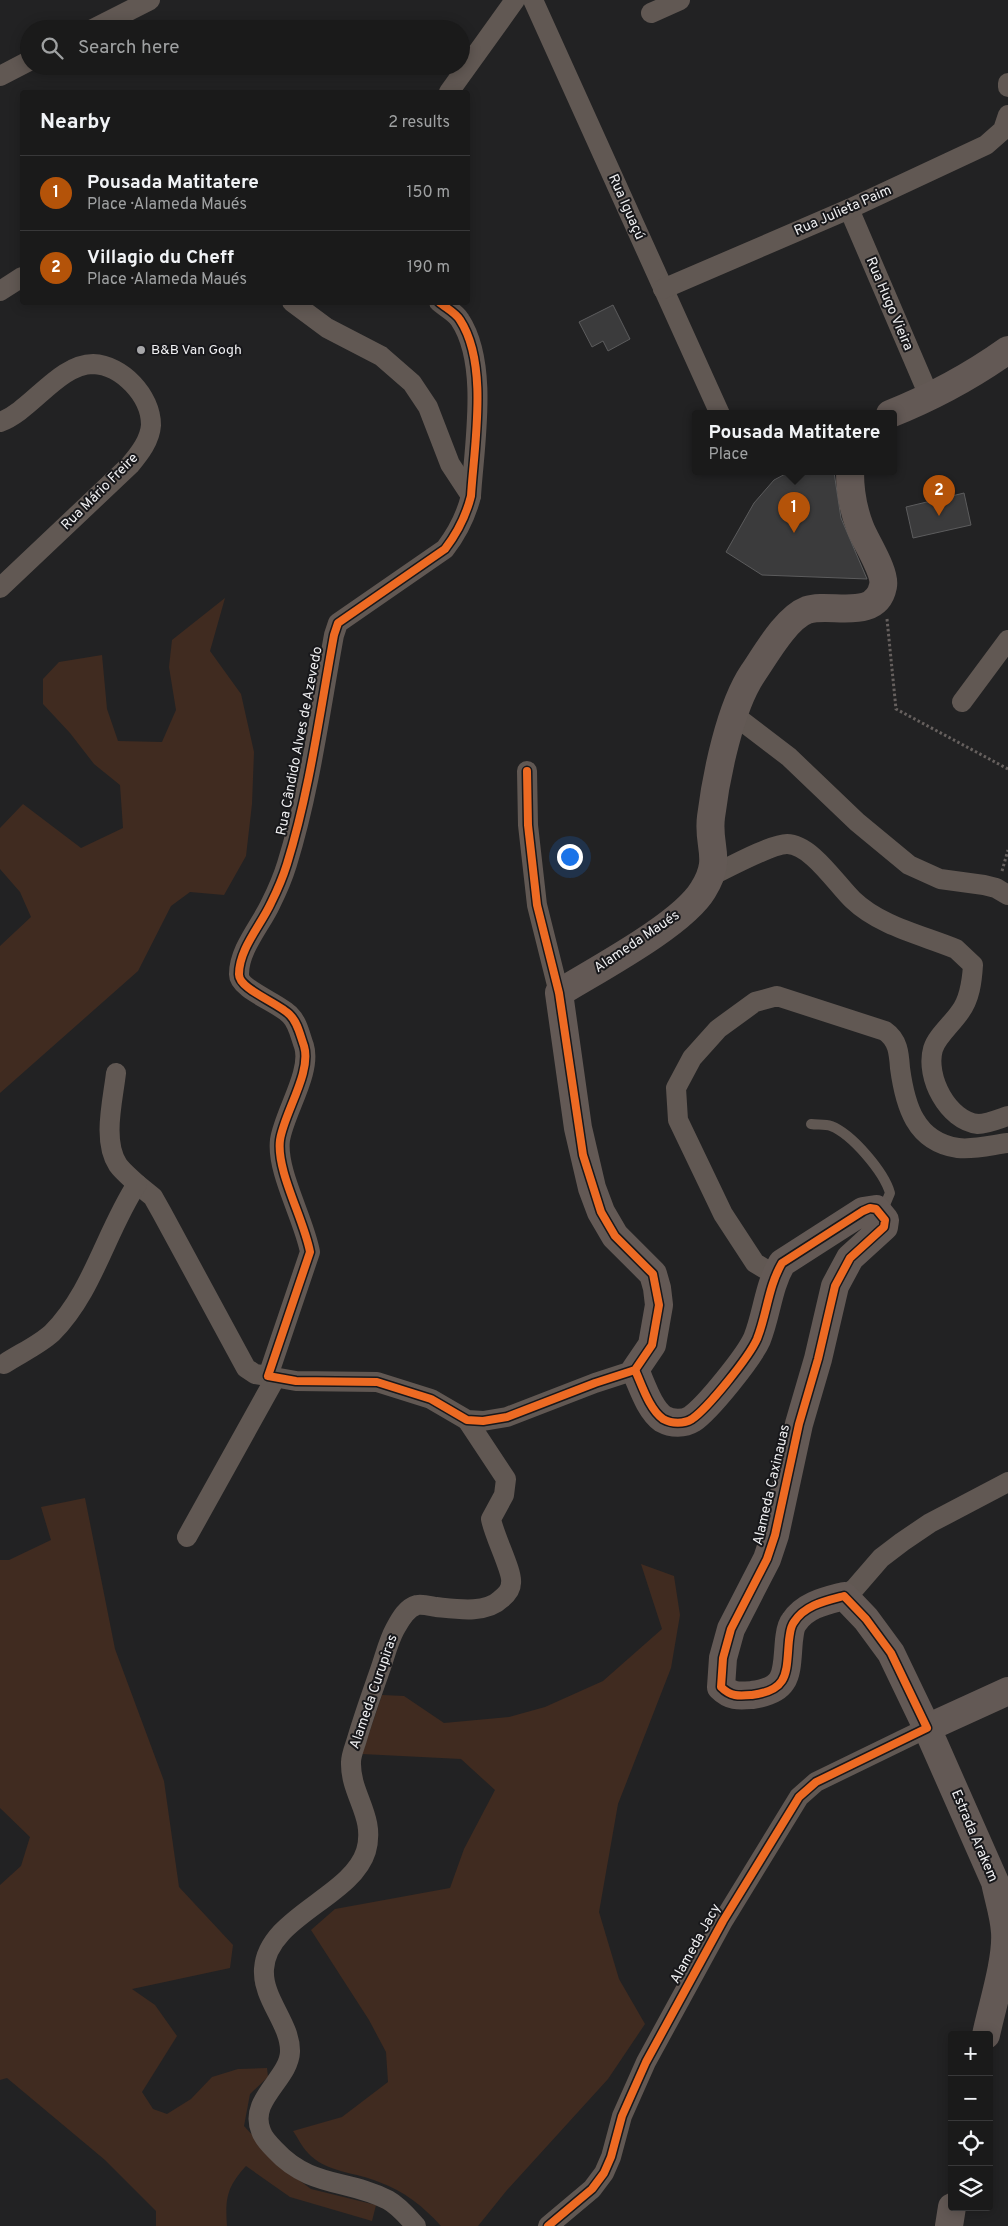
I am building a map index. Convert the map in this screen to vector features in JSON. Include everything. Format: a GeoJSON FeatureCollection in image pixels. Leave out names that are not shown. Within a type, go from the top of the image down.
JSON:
{"type":"FeatureCollection","features":[{"type":"Feature","properties":{"kind":"street"},"geometry":{"type":"LineString","coordinates":[[111,20],[150,0]]}},
{"type":"Feature","properties":{"kind":"street"},"geometry":{"type":"LineString","coordinates":[[470,63],[515,0]]}},
{"type":"Feature","properties":{"kind":"street","name":"Rua Iguaçú"},"geometry":{"type":"LineString","coordinates":[[533,0],[718,410]]}},
{"type":"Feature","properties":{"kind":"street"},"geometry":{"type":"LineString","coordinates":[[651,13],[680,0]]}},
{"type":"Feature","properties":{"kind":"street"},"geometry":{"type":"LineString","coordinates":[[0,76],[20,66]]}},
{"type":"Feature","properties":{"kind":"street"},"geometry":{"type":"LineString","coordinates":[[450,90],[461,75]]}},
{"type":"Feature","properties":{"kind":"street","name":"Rua Julieta Paim"},"geometry":{"type":"LineString","coordinates":[[663,289],[849,209],[986,145],[1003,130],[1008,115]]}},
{"type":"Feature","properties":{"kind":"street","name":"Rua Hugo Vieira"},"geometry":{"type":"LineString","coordinates":[[849,209],[930,398]]}},
{"type":"Feature","properties":{"kind":"street"},"geometry":{"type":"LineString","coordinates":[[0,291],[20,278]]}},
{"type":"Feature","properties":{"kind":"street"},"geometry":{"type":"LineString","coordinates":[[296,305],[327,328],[380,356],[412,383],[428,407],[446,456],[471,496]]}},
{"type":"Feature","properties":{"kind":"street","name":"Rua Cândido Alves de Azevedo"},"geometry":{"type":"LineString","coordinates":[[187,1537],[272,1377],[310,1252],[307,1235],[281,1161],[280,1140],[301,1075],[305,1049],[298,1028],[291,1016],[278,1005],[244,986],[239,979],[239,971],[245,951],[272,901],[286,866],[300,816],[334,635],[338,623],[445,549],[462,524],[471,496],[478,391],[473,357],[460,319],[444,305]]}},
{"type":"Feature","properties":{"kind":"street"},"geometry":{"type":"LineString","coordinates":[[897,411],[930,398],[973,375],[1008,350]]}},
{"type":"Feature","properties":{"kind":"street","name":"Rua Mário Freire"},"geometry":{"type":"LineString","coordinates":[[0,422],[16,415],[74,369],[92,364],[117,372],[136,388],[150,410],[151,426],[146,442],[130,465],[0,588]]}},
{"type":"Feature","properties":{"kind":"street","name":"Alameda Maués"},"geometry":{"type":"LineString","coordinates":[[559,993],[677,917],[702,891],[710,877],[715,852],[711,820],[720,767],[734,715],[751,676],[788,625],[806,610],[827,608],[857,609],[871,604],[879,596],[883,579],[860,526],[850,496],[850,475]]}},
{"type":"Feature","properties":{"kind":"street"},"geometry":{"type":"LineString","coordinates":[[962,702],[1008,640]]}},
{"type":"Feature","properties":{"kind":"street"},"geometry":{"type":"LineString","coordinates":[[734,715],[789,757],[856,822],[909,865],[940,879],[984,885],[996,888],[1008,896]]}},
{"type":"Feature","properties":{"kind":"street"},"geometry":{"type":"LineString","coordinates":[[116,1073],[111,1117],[113,1155],[119,1166],[153,1197],[180,1250],[246,1368],[254,1374],[296,1381],[377,1382],[431,1399],[467,1420],[483,1421],[507,1417],[577,1389],[635,1370],[652,1345],[659,1305],[657,1288],[653,1274],[615,1236],[601,1212],[592,1188],[578,1128],[559,993],[536,905],[528,826],[527,771]]}},
{"type":"Feature","properties":{"kind":"street"},"geometry":{"type":"LineString","coordinates":[[710,877],[779,845],[796,845],[826,868],[852,900],[868,913],[964,954],[974,965],[972,980],[962,1011],[933,1048],[932,1064],[935,1082],[943,1099],[953,1111],[967,1120],[979,1124],[1008,1116]]}},
{"type":"Feature","properties":{"kind":"street"},"geometry":{"type":"LineString","coordinates":[[775,1275],[755,1262],[738,1238],[698,1165],[678,1120],[676,1088],[692,1058],[718,1029],[755,1002],[777,996],[885,1031],[896,1043],[906,1102],[912,1119],[925,1133],[940,1142],[958,1148],[1008,1143]]}},
{"type":"Feature","properties":{"kind":"street"},"geometry":{"type":"LineString","coordinates":[[4,1364],[50,1334],[77,1303],[116,1220],[137,1184]]}},
{"type":"Feature","properties":{"kind":"street"},"geometry":{"type":"LineString","coordinates":[[635,1370],[658,1414],[665,1420],[679,1424],[692,1419],[734,1372],[756,1340],[775,1275],[782,1263],[863,1211],[870,1208],[882,1220]]}},
{"type":"Feature","properties":{"kind":"street","name":"Alameda Caxinauas"},"geometry":{"type":"LineString","coordinates":[[844,1596],[807,1608],[793,1623],[786,1670],[780,1686],[768,1692],[737,1697],[727,1693],[721,1687],[723,1658],[731,1629],[767,1559],[776,1535],[799,1424],[818,1359],[835,1286],[850,1258],[882,1220]]}},
{"type":"Feature","properties":{"kind":"street","name":"Alameda Curupiras"},"geometry":{"type":"LineString","coordinates":[[416,2226],[391,2202],[366,2191],[314,2178],[296,2168],[283,2158],[261,2131],[259,2121],[266,2096],[285,2067],[290,2052],[287,2038],[265,1985],[264,1969],[267,1955],[280,1936],[299,1916],[340,1885],[365,1854],[369,1838],[369,1824],[356,1791],[351,1761],[368,1700],[388,1643],[404,1615],[410,1608],[419,1604],[479,1609],[496,1605],[507,1594],[512,1584],[510,1571],[498,1545],[491,1520],[504,1495],[506,1479],[467,1420]]}},
{"type":"Feature","properties":{"kind":"street"},"geometry":{"type":"LineString","coordinates":[[1008,1482],[930,1523],[902,1542],[881,1558],[855,1588],[844,1596],[866,1618],[891,1653],[927,1728],[1008,1691]]}},
{"type":"Feature","properties":{"kind":"street","name":"Estrada Arakem"},"geometry":{"type":"LineString","coordinates":[[927,1728],[995,1882],[1001,1908],[1005,1932],[1003,1953],[987,2031]]}},
{"type":"Feature","properties":{"kind":"street","name":"Alameda Jacy"},"geometry":{"type":"LineString","coordinates":[[548,2226],[592,2189],[604,2173],[611,2157],[622,2116],[646,2062],[723,1921],[799,1797],[816,1782],[927,1728]]}},
{"type":"Feature","properties":{"kind":"street"},"geometry":{"type":"LineString","coordinates":[[949,2226],[951,2211]]}},
{"type":"Feature","properties":{"kind":"lane"},"geometry":{"type":"LineString","coordinates":[[811,1124],[830,1126],[846,1134],[879,1169],[890,1193],[882,1220]]}},
{"type":"Feature","properties":{"kind":"path"},"geometry":{"type":"LineString","coordinates":[[887,616],[896,710],[1008,769]]}},
{"type":"Feature","properties":{"kind":"shaded area"},"geometry":{"type":"Polygon","coordinates":[[[225,598],[210,651],[241,694],[254,752],[252,804],[246,856],[224,895],[190,892],[171,906],[138,971],[0,1093],[0,946],[31,917],[20,892],[0,869],[0,828],[23,804],[81,848],[123,828],[120,785],[94,764],[70,733],[43,704],[43,679],[59,662],[102,655],[107,709],[118,741],[162,742],[176,710],[169,667],[172,640],[225,598]]]}},
{"type":"Feature","properties":{"kind":"shaded area"},"geometry":{"type":"Polygon","coordinates":[[[85,1498],[115,1649],[164,1781],[179,1887],[233,1945],[230,1968],[132,1989],[155,2005],[177,2036],[142,2092],[153,2109],[167,2114],[191,2099],[212,2077],[238,2069],[267,2068],[268,2077],[250,2094],[244,2126],[283,2168],[311,2189],[376,2205],[372,2221],[290,2197],[246,2166],[235,2180],[229,2193],[226,2208],[227,2226],[156,2226],[156,2211],[105,2160],[7,2078],[0,2080],[0,1885],[21,1866],[30,1837],[0,1808],[0,1560],[9,1560],[51,1540],[41,1507],[85,1498]]]}},
{"type":"Feature","properties":{"kind":"shaded area"},"geometry":{"type":"Polygon","coordinates":[[[641,1564],[674,1576],[680,1615],[671,1668],[618,1804],[599,1912],[619,1979],[645,2024],[608,2079],[507,2190],[478,2226],[441,2226],[421,2206],[397,2190],[370,2179],[323,2165],[315,2160],[306,2151],[293,2131],[342,2117],[388,2082],[386,2052],[369,2020],[311,1930],[335,1909],[450,1888],[464,1849],[495,1790],[461,1759],[362,1754],[382,1695],[404,1696],[444,1723],[509,1717],[545,1707],[603,1681],[662,1629],[641,1564]]]}},
{"type":"Feature","properties":{"kind":"building"},"geometry":{"type":"Polygon","coordinates":[[[613,305],[630,339],[608,351],[603,341],[592,347],[579,322],[613,305]]]}},
{"type":"Feature","properties":{"kind":"building"},"geometry":{"type":"Polygon","coordinates":[[[783,475],[834,475],[841,518],[867,579],[762,575],[726,552],[754,503],[774,480],[783,475]]]}},
{"type":"Feature","properties":{"kind":"building"},"geometry":{"type":"Polygon","coordinates":[[[964,493],[971,525],[913,538],[906,507],[964,493]]]}},
{"type":"Feature","properties":{"kind":"cycle path"},"geometry":{"type":"LineString","coordinates":[[443,305],[460,320],[469,338],[474,359],[478,406],[469,503],[461,524],[445,549],[338,623],[334,635],[308,779],[295,836],[278,889],[246,946],[240,965],[240,980],[252,990],[285,1010],[293,1018],[300,1033],[305,1056],[301,1080],[280,1140],[280,1152],[286,1180],[310,1252],[268,1376],[296,1381],[377,1382],[431,1399],[467,1420],[483,1421],[507,1417],[595,1383],[635,1370],[652,1345],[659,1305],[653,1274],[615,1236],[601,1212],[583,1155],[559,993],[537,905],[528,825],[527,771]]}},
{"type":"Feature","properties":{"kind":"cycle path"},"geometry":{"type":"LineString","coordinates":[[548,2226],[592,2189],[604,2173],[611,2157],[622,2116],[646,2062],[723,1921],[799,1797],[816,1782],[927,1728],[891,1653],[866,1619],[844,1596],[823,1602],[804,1611],[794,1622],[790,1633],[786,1670],[780,1684],[764,1693],[739,1696],[728,1693],[721,1687],[723,1658],[731,1629],[767,1559],[775,1535],[799,1424],[818,1359],[835,1286],[850,1258],[884,1227],[885,1220],[876,1209],[870,1208],[782,1263],[777,1272],[753,1347],[717,1394],[692,1419],[678,1423],[670,1422],[658,1415],[650,1403],[635,1370]]}},
{"type":"Feature","properties":{"kind":"place","name":"B&B Van Gogh"},"geometry":{"type":"Point","coordinates":[141,350]}},
{"type":"Feature","properties":{"kind":"place","name":"Villagio du Cheff"},"geometry":{"type":"Point","coordinates":[939,516]}},
{"type":"Feature","properties":{"kind":"place","name":"Pousada Matitatere"},"geometry":{"type":"Point","coordinates":[794,533]}}]}
